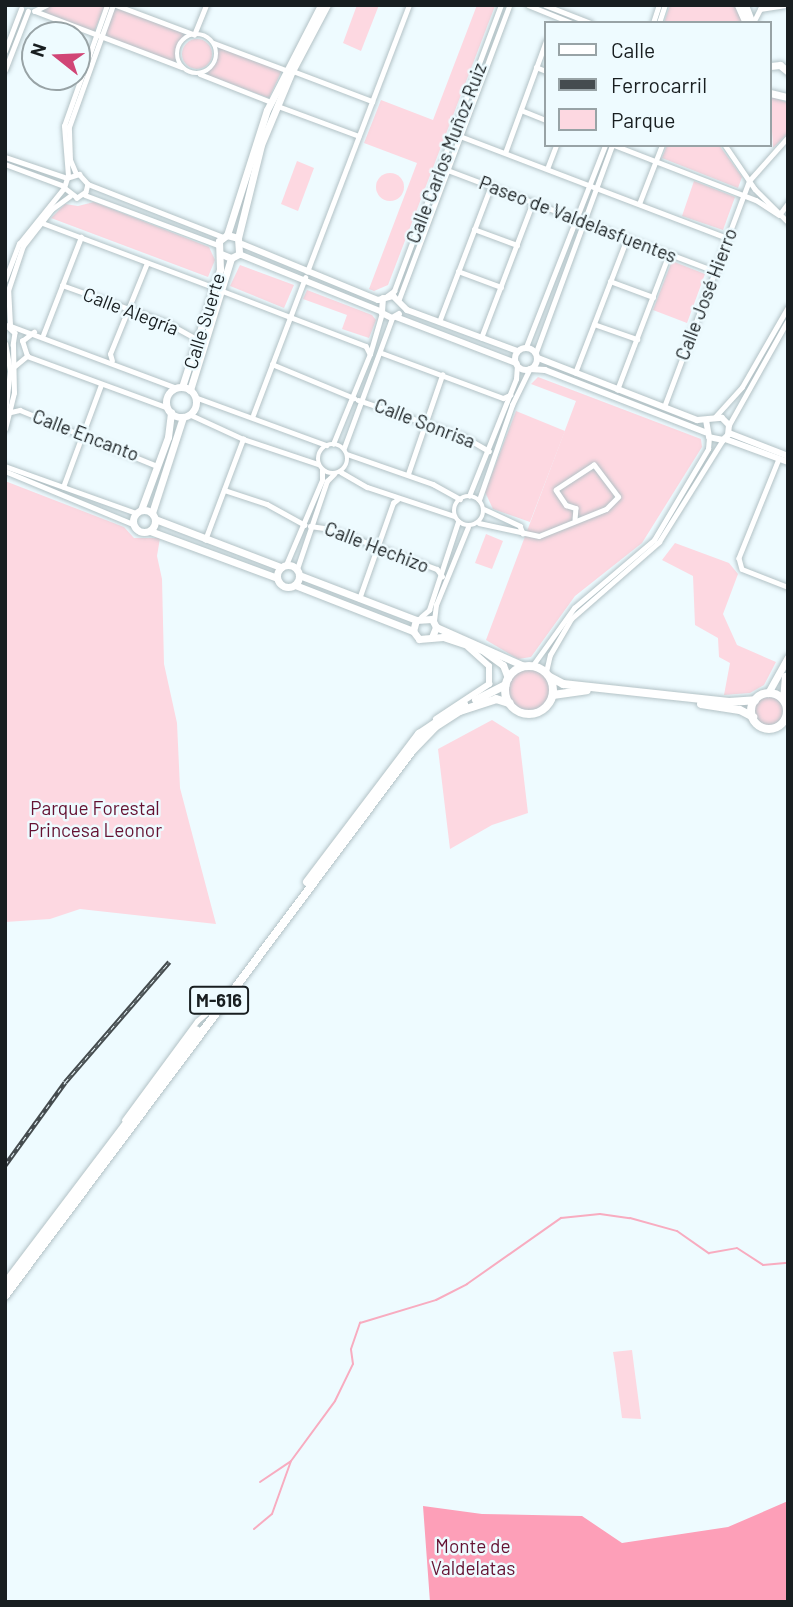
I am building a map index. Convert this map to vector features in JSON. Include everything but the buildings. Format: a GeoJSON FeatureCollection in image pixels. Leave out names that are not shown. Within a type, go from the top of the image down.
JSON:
{"type":"FeatureCollection","features":[{"type":"Feature","properties":{"kind":"highway"},"geometry":{"type":"LineString","coordinates":[[529,666],[562,684],[729,702],[755,700],[768,693],[786,704]]}},
{"type":"Feature","properties":{"kind":"highway","name":"M-616"},"geometry":{"type":"LineString","coordinates":[[5,1284],[401,756],[436,719],[507,682],[529,666]]}},
{"type":"Feature","properties":{"kind":"highway"},"geometry":{"type":"LineString","coordinates":[[548,674],[553,695]]}},
{"type":"Feature","properties":{"kind":"highway"},"geometry":{"type":"LineString","coordinates":[[507,682],[509,703]]}},
{"type":"Feature","properties":{"kind":"highway","name":"M-616"},"geometry":{"type":"LineString","coordinates":[[5,1296],[412,751],[436,727],[460,712],[496,699],[509,703],[521,713],[537,713],[553,695],[587,690],[740,710],[753,717],[764,728],[786,720],[786,704]]}},
{"type":"Feature","properties":{"kind":"highway"},"geometry":{"type":"LineString","coordinates":[[753,717],[755,700]]}},
{"type":"Feature","properties":{"kind":"main road"},"geometry":{"type":"LineString","coordinates":[[738,5],[746,21]]}},
{"type":"Feature","properties":{"kind":"main road"},"geometry":{"type":"LineString","coordinates":[[745,5],[752,21]]}},
{"type":"Feature","properties":{"kind":"main road"},"geometry":{"type":"LineString","coordinates":[[235,256],[221,254],[218,245],[225,236],[274,104],[319,6]]}},
{"type":"Feature","properties":{"kind":"main road"},"geometry":{"type":"LineString","coordinates":[[772,63],[788,72]]}},
{"type":"Feature","properties":{"kind":"main road"},"geometry":{"type":"LineString","coordinates":[[774,93],[788,87]]}},
{"type":"Feature","properties":{"kind":"main road"},"geometry":{"type":"LineString","coordinates":[[774,93],[788,97]]}},
{"type":"Feature","properties":{"kind":"main road","name":"Calle Suerte"},"geometry":{"type":"LineString","coordinates":[[186,390],[198,340],[217,289],[240,241],[248,184],[274,104]]}},
{"type":"Feature","properties":{"kind":"main road"},"geometry":{"type":"LineString","coordinates":[[225,236],[240,241]]}},
{"type":"Feature","properties":{"kind":"main road","name":"Calle Suerte"},"geometry":{"type":"LineString","coordinates":[[186,390],[217,289],[221,254]]}},
{"type":"Feature","properties":{"kind":"main road"},"geometry":{"type":"LineString","coordinates":[[150,531],[186,415],[186,390],[168,396],[170,410],[158,467],[133,524],[139,532],[150,531],[277,578],[286,587],[295,585],[413,631],[419,639],[432,637],[464,644],[497,659],[507,682]]}},
{"type":"Feature","properties":{"kind":"main road"},"geometry":{"type":"LineString","coordinates":[[170,410],[186,415]]}},
{"type":"Feature","properties":{"kind":"main road"},"geometry":{"type":"LineString","coordinates":[[138,512],[153,516],[205,541],[284,566],[359,600],[435,624],[529,666]]}},
{"type":"Feature","properties":{"kind":"main road"},"geometry":{"type":"LineString","coordinates":[[277,578],[284,566]]}},
{"type":"Feature","properties":{"kind":"main road"},"geometry":{"type":"LineString","coordinates":[[295,585],[298,572]]}},
{"type":"Feature","properties":{"kind":"main road"},"geometry":{"type":"LineString","coordinates":[[413,631],[419,619]]}},
{"type":"Feature","properties":{"kind":"main road"},"geometry":{"type":"LineString","coordinates":[[432,637],[435,624]]}},
{"type":"Feature","properties":{"kind":"main road"},"geometry":{"type":"LineString","coordinates":[[768,693],[788,657]]}},
{"type":"Feature","properties":{"kind":"main road"},"geometry":{"type":"LineString","coordinates":[[786,704],[788,670]]}},
{"type":"Feature","properties":{"kind":"street"},"geometry":{"type":"LineString","coordinates":[[35,12],[47,5]]}},
{"type":"Feature","properties":{"kind":"street"},"geometry":{"type":"LineString","coordinates":[[107,5],[69,127],[70,160],[76,174],[88,184],[225,236]]}},
{"type":"Feature","properties":{"kind":"street"},"geometry":{"type":"LineString","coordinates":[[5,280],[19,244],[64,187],[67,178],[64,126],[99,36],[115,5],[372,101]]}},
{"type":"Feature","properties":{"kind":"street"},"geometry":{"type":"LineString","coordinates":[[182,67],[177,56],[180,45],[194,35],[206,5]]}},
{"type":"Feature","properties":{"kind":"street"},"geometry":{"type":"LineString","coordinates":[[253,415],[409,5]]}},
{"type":"Feature","properties":{"kind":"street"},"geometry":{"type":"LineString","coordinates":[[505,6],[516,5]]}},
{"type":"Feature","properties":{"kind":"street"},"geometry":{"type":"LineString","coordinates":[[528,5],[554,20]]}},
{"type":"Feature","properties":{"kind":"street"},"geometry":{"type":"LineString","coordinates":[[545,5],[586,21]]}},
{"type":"Feature","properties":{"kind":"street"},"geometry":{"type":"LineString","coordinates":[[754,21],[760,9],[784,5]]}},
{"type":"Feature","properties":{"kind":"street","name":"Calle Carlos Muñoz Ruiz"},"geometry":{"type":"LineString","coordinates":[[385,297],[394,291],[505,6]]}},
{"type":"Feature","properties":{"kind":"street"},"geometry":{"type":"LineString","coordinates":[[5,51],[19,7],[359,136]]}},
{"type":"Feature","properties":{"kind":"street"},"geometry":{"type":"LineString","coordinates":[[5,70],[28,11]]}},
{"type":"Feature","properties":{"kind":"street"},"geometry":{"type":"LineString","coordinates":[[200,74],[216,59],[213,42]]}},
{"type":"Feature","properties":{"kind":"street"},"geometry":{"type":"LineString","coordinates":[[505,153],[544,46]]}},
{"type":"Feature","properties":{"kind":"street"},"geometry":{"type":"LineString","coordinates":[[536,67],[544,70]]}},
{"type":"Feature","properties":{"kind":"street"},"geometry":{"type":"LineString","coordinates":[[521,110],[544,119]]}},
{"type":"Feature","properties":{"kind":"street","name":"Paseo de Valdelasfuentes"},"geometry":{"type":"LineString","coordinates":[[457,135],[727,238]]}},
{"type":"Feature","properties":{"kind":"street"},"geometry":{"type":"LineString","coordinates":[[749,181],[788,137]]}},
{"type":"Feature","properties":{"kind":"street"},"geometry":{"type":"LineString","coordinates":[[547,169],[555,147]]}},
{"type":"Feature","properties":{"kind":"street"},"geometry":{"type":"LineString","coordinates":[[593,187],[604,147]]}},
{"type":"Feature","properties":{"kind":"street"},"geometry":{"type":"LineString","coordinates":[[235,256],[400,302],[439,322],[517,351],[526,347],[612,147]]}},
{"type":"Feature","properties":{"kind":"street"},"geometry":{"type":"LineString","coordinates":[[618,147],[744,195],[788,222]]}},
{"type":"Feature","properties":{"kind":"street"},"geometry":{"type":"LineString","coordinates":[[639,204],[661,147]]}},
{"type":"Feature","properties":{"kind":"street"},"geometry":{"type":"LineString","coordinates":[[726,147],[749,181],[779,215]]}},
{"type":"Feature","properties":{"kind":"street"},"geometry":{"type":"LineString","coordinates":[[5,157],[67,178],[76,174]]}},
{"type":"Feature","properties":{"kind":"street"},"geometry":{"type":"LineString","coordinates":[[5,164],[64,187],[70,196]]}},
{"type":"Feature","properties":{"kind":"street","name":"Calle Carlos Muñoz Ruiz"},"geometry":{"type":"LineString","coordinates":[[400,302],[444,168]]}},
{"type":"Feature","properties":{"kind":"street","name":"Paseo de Valdelasfuentes"},"geometry":{"type":"LineString","coordinates":[[444,168],[715,271]]}},
{"type":"Feature","properties":{"kind":"street","name":"Calle José Hierro"},"geometry":{"type":"LineString","coordinates":[[663,408],[749,181]]}},
{"type":"Feature","properties":{"kind":"street"},"geometry":{"type":"LineString","coordinates":[[84,195],[88,184]]}},
{"type":"Feature","properties":{"kind":"street"},"geometry":{"type":"LineString","coordinates":[[439,322],[491,186]]}},
{"type":"Feature","properties":{"kind":"street"},"geometry":{"type":"LineString","coordinates":[[8,412],[9,346],[16,336],[9,325],[6,312],[12,274],[40,222],[70,196],[84,195],[218,245]]}},
{"type":"Feature","properties":{"kind":"street"},"geometry":{"type":"LineString","coordinates":[[481,339],[533,202]]}},
{"type":"Feature","properties":{"kind":"street"},"geometry":{"type":"LineString","coordinates":[[779,215],[788,203]]}},
{"type":"Feature","properties":{"kind":"street"},"geometry":{"type":"LineString","coordinates":[[479,500],[512,405],[537,355],[580,221]]}},
{"type":"Feature","properties":{"kind":"street"},"geometry":{"type":"LineString","coordinates":[[40,222],[366,346],[377,344]]}},
{"type":"Feature","properties":{"kind":"street"},"geometry":{"type":"LineString","coordinates":[[474,229],[517,245]]}},
{"type":"Feature","properties":{"kind":"street"},"geometry":{"type":"LineString","coordinates":[[43,335],[80,237]]}},
{"type":"Feature","properties":{"kind":"street"},"geometry":{"type":"LineString","coordinates":[[575,374],[627,238]]}},
{"type":"Feature","properties":{"kind":"street"},"geometry":{"type":"LineString","coordinates":[[240,241],[381,312],[529,370],[545,370],[707,434],[726,434],[788,456]]}},
{"type":"Feature","properties":{"kind":"street"},"geometry":{"type":"LineString","coordinates":[[617,390],[669,254]]}},
{"type":"Feature","properties":{"kind":"street"},"geometry":{"type":"LineString","coordinates":[[112,361],[110,354],[147,263]]}},
{"type":"Feature","properties":{"kind":"street"},"geometry":{"type":"LineString","coordinates":[[458,271],[501,287]]}},
{"type":"Feature","properties":{"kind":"street"},"geometry":{"type":"LineString","coordinates":[[610,281],[653,297]]}},
{"type":"Feature","properties":{"kind":"street","name":"Calle Alegría"},"geometry":{"type":"LineString","coordinates":[[62,285],[166,322],[198,340]]}},
{"type":"Feature","properties":{"kind":"street"},"geometry":{"type":"LineString","coordinates":[[382,353],[377,344],[385,297]]}},
{"type":"Feature","properties":{"kind":"street"},"geometry":{"type":"LineString","coordinates":[[333,444],[356,399],[377,344],[400,302]]}},
{"type":"Feature","properties":{"kind":"street"},"geometry":{"type":"LineString","coordinates":[[526,347],[575,374],[663,408],[706,420],[715,416],[742,387],[788,307]]}},
{"type":"Feature","properties":{"kind":"street"},"geometry":{"type":"LineString","coordinates":[[548,674],[550,655],[571,619],[659,542],[726,434],[788,320]]}},
{"type":"Feature","properties":{"kind":"street"},"geometry":{"type":"LineString","coordinates":[[594,324],[637,339]]}},
{"type":"Feature","properties":{"kind":"street"},"geometry":{"type":"LineString","coordinates":[[9,325],[112,361],[326,445],[333,444],[344,448]]}},
{"type":"Feature","properties":{"kind":"street"},"geometry":{"type":"LineString","coordinates":[[27,356],[22,341],[35,332]]}},
{"type":"Feature","properties":{"kind":"street"},"geometry":{"type":"LineString","coordinates":[[9,346],[27,356],[170,410]]}},
{"type":"Feature","properties":{"kind":"street"},"geometry":{"type":"LineString","coordinates":[[5,429],[15,366],[9,346]]}},
{"type":"Feature","properties":{"kind":"street"},"geometry":{"type":"LineString","coordinates":[[366,346],[373,355]]}},
{"type":"Feature","properties":{"kind":"street"},"geometry":{"type":"LineString","coordinates":[[469,496],[510,396],[517,351]]}},
{"type":"Feature","properties":{"kind":"street"},"geometry":{"type":"LineString","coordinates":[[373,355],[382,353],[503,398],[510,396]]}},
{"type":"Feature","properties":{"kind":"street"},"geometry":{"type":"LineString","coordinates":[[15,366],[27,356]]}},
{"type":"Feature","properties":{"kind":"street","name":"Calle Sonrisa"},"geometry":{"type":"LineString","coordinates":[[272,364],[489,451]]}},
{"type":"Feature","properties":{"kind":"street"},"geometry":{"type":"LineString","coordinates":[[409,475],[408,467],[442,375]]}},
{"type":"Feature","properties":{"kind":"street"},"geometry":{"type":"LineString","coordinates":[[63,488],[63,477],[101,385]]}},
{"type":"Feature","properties":{"kind":"street"},"geometry":{"type":"LineString","coordinates":[[503,398],[506,406]]}},
{"type":"Feature","properties":{"kind":"street"},"geometry":{"type":"LineString","coordinates":[[356,399],[344,448],[347,454],[409,475],[460,499],[469,496],[479,500],[484,509],[520,526],[523,533]]}},
{"type":"Feature","properties":{"kind":"street","name":"Calle Encanto"},"geometry":{"type":"LineString","coordinates":[[8,412],[20,410],[158,467]]}},
{"type":"Feature","properties":{"kind":"street"},"geometry":{"type":"LineString","coordinates":[[186,415],[243,439],[318,464]]}},
{"type":"Feature","properties":{"kind":"street"},"geometry":{"type":"LineString","coordinates":[[715,416],[726,434],[788,462]]}},
{"type":"Feature","properties":{"kind":"street"},"geometry":{"type":"LineString","coordinates":[[529,666],[574,608],[654,540],[708,449],[706,420]]}},
{"type":"Feature","properties":{"kind":"street"},"geometry":{"type":"LineString","coordinates":[[205,541],[243,439]]}},
{"type":"Feature","properties":{"kind":"street"},"geometry":{"type":"LineString","coordinates":[[326,445],[318,454],[318,464],[322,470],[334,474],[341,472],[399,498],[454,516],[458,522],[468,527],[479,523],[539,536],[617,502],[594,465],[556,490],[566,505],[576,508],[575,519]]}},
{"type":"Feature","properties":{"kind":"street"},"geometry":{"type":"LineString","coordinates":[[341,472],[347,454]]}},
{"type":"Feature","properties":{"kind":"street"},"geometry":{"type":"LineString","coordinates":[[779,458],[739,558],[742,569],[788,587]]}},
{"type":"Feature","properties":{"kind":"street"},"geometry":{"type":"LineString","coordinates":[[5,466],[138,512]]}},
{"type":"Feature","properties":{"kind":"street"},"geometry":{"type":"LineString","coordinates":[[298,572],[322,470]]}},
{"type":"Feature","properties":{"kind":"street"},"geometry":{"type":"LineString","coordinates":[[5,471],[133,524]]}},
{"type":"Feature","properties":{"kind":"street"},"geometry":{"type":"LineString","coordinates":[[284,566],[334,474]]}},
{"type":"Feature","properties":{"kind":"street","name":"Calle Hechizo"},"geometry":{"type":"LineString","coordinates":[[224,490],[267,504],[308,525],[316,524],[437,569],[442,576]]}},
{"type":"Feature","properties":{"kind":"street"},"geometry":{"type":"LineString","coordinates":[[359,600],[393,503],[399,498]]}},
{"type":"Feature","properties":{"kind":"street"},"geometry":{"type":"LineString","coordinates":[[454,516],[460,499]]}},
{"type":"Feature","properties":{"kind":"street"},"geometry":{"type":"LineString","coordinates":[[479,523],[484,509]]}},
{"type":"Feature","properties":{"kind":"street"},"geometry":{"type":"LineString","coordinates":[[419,619],[442,576],[458,522]]}},
{"type":"Feature","properties":{"kind":"street"},"geometry":{"type":"LineString","coordinates":[[435,624],[436,605],[468,527]]}},
{"type":"Feature","properties":{"kind":"street"},"geometry":{"type":"LineString","coordinates":[[436,719],[489,684],[489,666],[464,644]]}},
{"type":"Feature","properties":{"kind":"green space"},"geometry":{"type":"Polygon","coordinates":[[[48,5],[105,5],[94,32],[91,31],[91,21],[66,21],[40,11],[48,5]]]}},
{"type":"Feature","properties":{"kind":"green space"},"geometry":{"type":"Polygon","coordinates":[[[357,5],[379,5],[361,51],[343,43],[357,5]]]}},
{"type":"Feature","properties":{"kind":"green space"},"geometry":{"type":"Polygon","coordinates":[[[477,5],[495,6],[388,285],[374,291],[369,289],[417,163],[364,143],[381,100],[433,120],[477,5]]]}},
{"type":"Feature","properties":{"kind":"green space"},"geometry":{"type":"Polygon","coordinates":[[[670,5],[735,5],[742,21],[665,21],[670,5]]]}},
{"type":"Feature","properties":{"kind":"green space"},"geometry":{"type":"Polygon","coordinates":[[[115,6],[189,34],[177,46],[178,64],[104,36],[115,6]]]}},
{"type":"Feature","properties":{"kind":"green space"},"geometry":{"type":"Polygon","coordinates":[[[197,39],[208,43],[212,54],[208,65],[197,69],[186,65],[182,54],[186,43],[197,39]]]}},
{"type":"Feature","properties":{"kind":"green space"},"geometry":{"type":"Polygon","coordinates":[[[216,45],[282,70],[269,98],[205,74],[217,62],[216,45]]]}},
{"type":"Feature","properties":{"kind":"green space"},"geometry":{"type":"Polygon","coordinates":[[[772,97],[788,103],[788,133],[773,148],[772,97]]]}},
{"type":"Feature","properties":{"kind":"green space"},"geometry":{"type":"Polygon","coordinates":[[[666,147],[720,147],[742,177],[738,188],[662,158],[666,147]]]}},
{"type":"Feature","properties":{"kind":"green space"},"geometry":{"type":"Polygon","coordinates":[[[297,161],[314,168],[298,211],[281,204],[297,161]]]}},
{"type":"Feature","properties":{"kind":"green space"},"geometry":{"type":"Polygon","coordinates":[[[390,173],[400,177],[404,187],[400,197],[390,201],[380,197],[376,187],[380,177],[390,173]]]}},
{"type":"Feature","properties":{"kind":"green space"},"geometry":{"type":"Polygon","coordinates":[[[694,181],[735,197],[723,230],[682,216],[694,181]]]}},
{"type":"Feature","properties":{"kind":"green space"},"geometry":{"type":"Polygon","coordinates":[[[94,202],[209,247],[215,260],[208,277],[51,218],[65,204],[78,206],[94,202]]]}},
{"type":"Feature","properties":{"kind":"green space"},"geometry":{"type":"Polygon","coordinates":[[[672,261],[705,274],[687,323],[653,310],[672,261]]]}},
{"type":"Feature","properties":{"kind":"green space"},"geometry":{"type":"Polygon","coordinates":[[[240,265],[294,285],[284,308],[230,286],[240,265]]]}},
{"type":"Feature","properties":{"kind":"green space"},"geometry":{"type":"Polygon","coordinates":[[[307,290],[372,315],[376,320],[369,338],[342,329],[347,315],[303,299],[307,290]]]}},
{"type":"Feature","properties":{"kind":"green space"},"geometry":{"type":"Polygon","coordinates":[[[538,377],[701,439],[702,447],[642,543],[575,596],[531,657],[518,659],[486,640],[576,401],[531,384],[538,377]]]}},
{"type":"Feature","properties":{"kind":"green space"},"geometry":{"type":"Polygon","coordinates":[[[516,411],[565,431],[530,522],[493,509],[485,492],[516,411]]]}},
{"type":"Feature","properties":{"kind":"green space","name":"Parque Forestal Princesa Leonor"},"geometry":{"type":"Polygon","coordinates":[[[5,481],[124,527],[134,538],[160,538],[157,556],[162,579],[164,664],[177,723],[180,788],[216,924],[80,909],[50,919],[5,922],[5,481]]]}},
{"type":"Feature","properties":{"kind":"green space"},"geometry":{"type":"Polygon","coordinates":[[[486,534],[503,541],[492,569],[475,563],[486,534]]]}},
{"type":"Feature","properties":{"kind":"green space"},"geometry":{"type":"Polygon","coordinates":[[[675,543],[729,563],[738,574],[723,614],[737,645],[776,662],[764,685],[750,693],[724,695],[730,663],[719,657],[718,638],[695,625],[693,576],[662,560],[675,543]]]}},
{"type":"Feature","properties":{"kind":"green space"},"geometry":{"type":"Polygon","coordinates":[[[529,669],[544,675],[550,690],[544,705],[529,711],[514,705],[508,690],[514,675],[529,669]]]}},
{"type":"Feature","properties":{"kind":"green space"},"geometry":{"type":"Polygon","coordinates":[[[769,697],[779,701],[783,711],[779,721],[769,725],[759,721],[755,711],[759,701],[769,697]]]}},
{"type":"Feature","properties":{"kind":"green space"},"geometry":{"type":"Polygon","coordinates":[[[492,720],[519,737],[528,813],[492,825],[450,849],[438,749],[492,720]]]}},
{"type":"Feature","properties":{"kind":"green space"},"geometry":{"type":"Polygon","coordinates":[[[632,1350],[641,1419],[622,1418],[613,1352],[632,1350]]]}},
{"type":"Feature","properties":{"kind":"green space","name":"Monte de Valdelatas"},"geometry":{"type":"Polygon","coordinates":[[[788,1501],[788,1602],[430,1602],[423,1506],[482,1514],[582,1516],[622,1543],[728,1527],[788,1501]]]}},
{"type":"Feature","properties":{"kind":"waterway"},"geometry":{"type":"LineString","coordinates":[[254,1529],[272,1514],[291,1461],[335,1401],[353,1364],[351,1349],[360,1323],[436,1300],[467,1284],[561,1218],[600,1214],[630,1218],[677,1231],[709,1253],[737,1248],[763,1265],[788,1263]]}},
{"type":"Feature","properties":{"kind":"waterway"},"geometry":{"type":"LineString","coordinates":[[260,1482],[291,1461]]}},
{"type":"Feature","properties":{"kind":"railway"},"geometry":{"type":"LineString","coordinates":[[5,1165],[65,1082],[169,962]]}}]}
